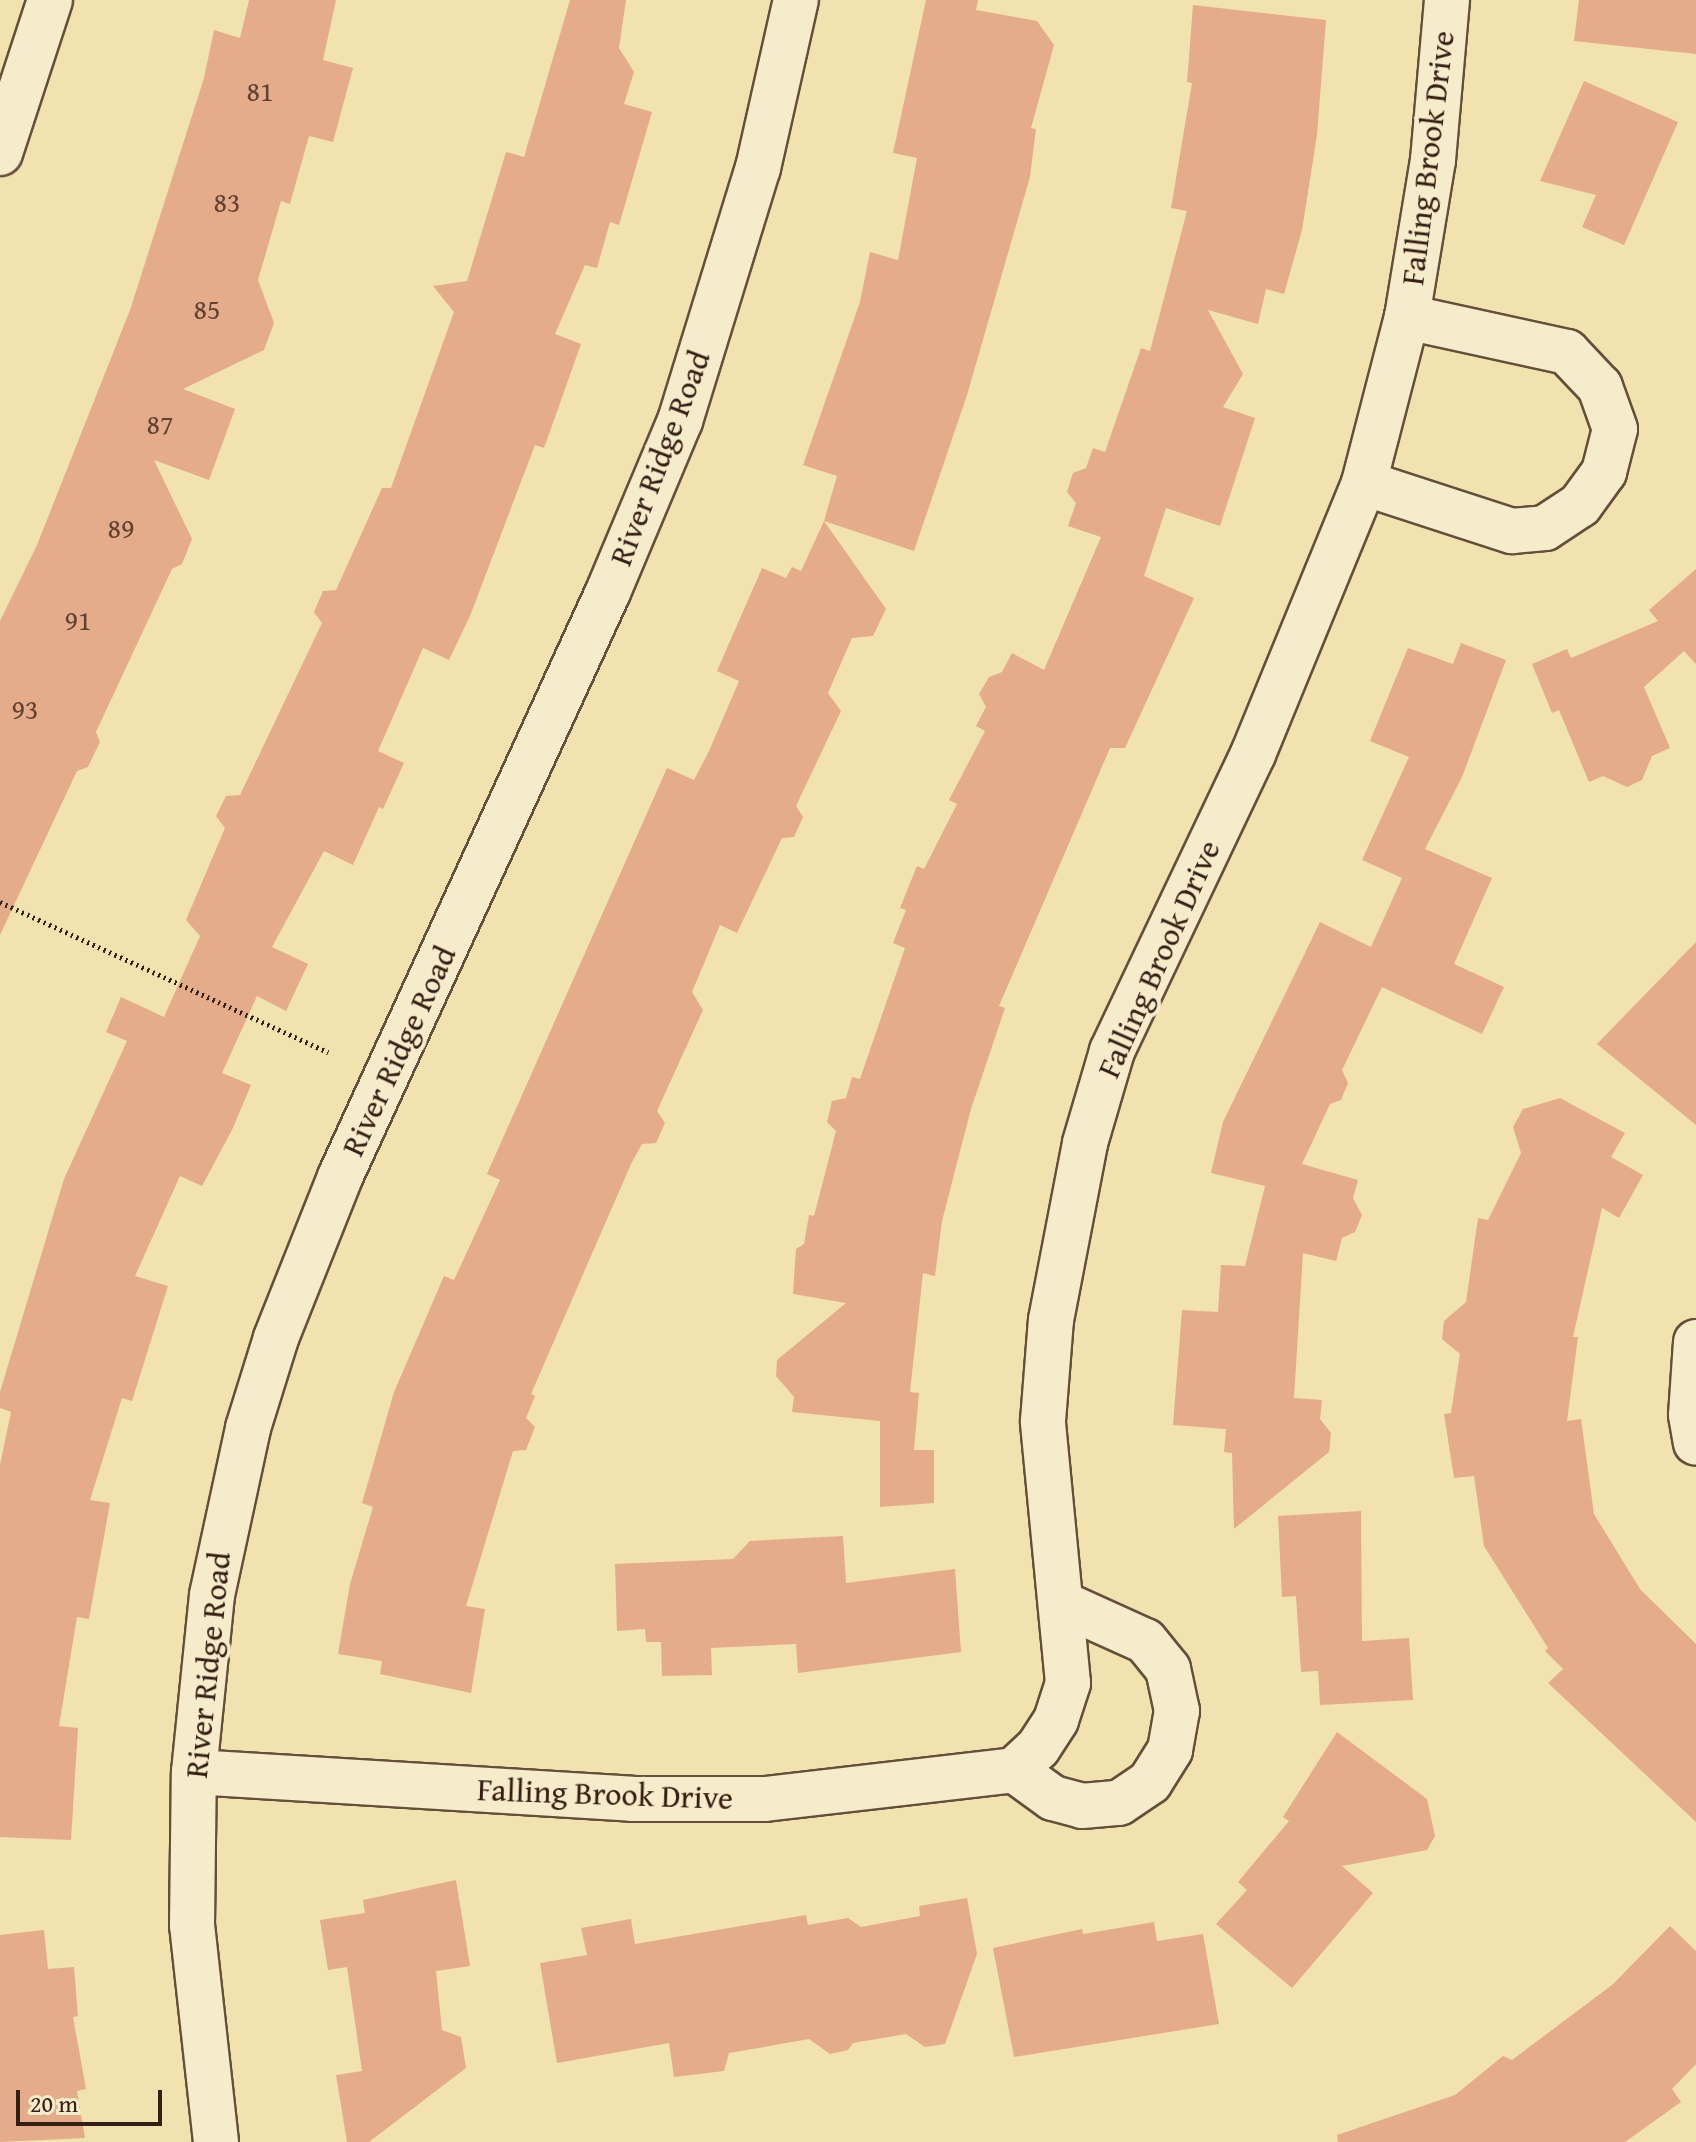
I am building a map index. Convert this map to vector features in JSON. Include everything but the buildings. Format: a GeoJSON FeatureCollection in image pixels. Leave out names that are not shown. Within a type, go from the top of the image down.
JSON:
{"type":"FeatureCollection","features":[{"type":"Feature","properties":{"kind":"street"},"geometry":{"type":"LineString","coordinates":[[0,153],[50,0]]}},
{"type":"Feature","properties":{"kind":"street","name":"River Ridge Road"},"geometry":{"type":"LineString","coordinates":[[216,2142],[192,1925],[194,1772],[200,1669],[226,1518],[276,1338],[340,1177],[608,592],[680,421],[754,182],[796,0]]}},
{"type":"Feature","properties":{"kind":"street","name":"Falling Brook Drive"},"geometry":{"type":"LineString","coordinates":[[194,1772],[705,1800],[876,1789],[1014,1770],[1038,1748],[1056,1720],[1068,1683],[1046,1493],[1043,1421],[1051,1320],[1085,1143],[1112,1051],[1253,754],[1364,483],[1407,317],[1433,160],[1447,0]]}},
{"type":"Feature","properties":{"kind":"street","name":"Falling Brook Drive"},"geometry":{"type":"LineString","coordinates":[[1364,483],[1512,531],[1545,528],[1580,505],[1604,472],[1615,429],[1600,387],[1567,352],[1407,317]]}},
{"type":"Feature","properties":{"kind":"street"},"geometry":{"type":"LineString","coordinates":[[1696,1342],[1691,1415],[1696,1443]]}},
{"type":"Feature","properties":{"kind":"street"},"geometry":{"type":"LineString","coordinates":[[1014,1770],[1053,1798],[1082,1806],[1119,1803],[1150,1782],[1170,1750],[1177,1711],[1168,1669],[1145,1641],[1061,1603]]}},
{"type":"Feature","properties":{"kind":"path"},"geometry":{"type":"LineString","coordinates":[[0,902],[328,1052]]}}]}
